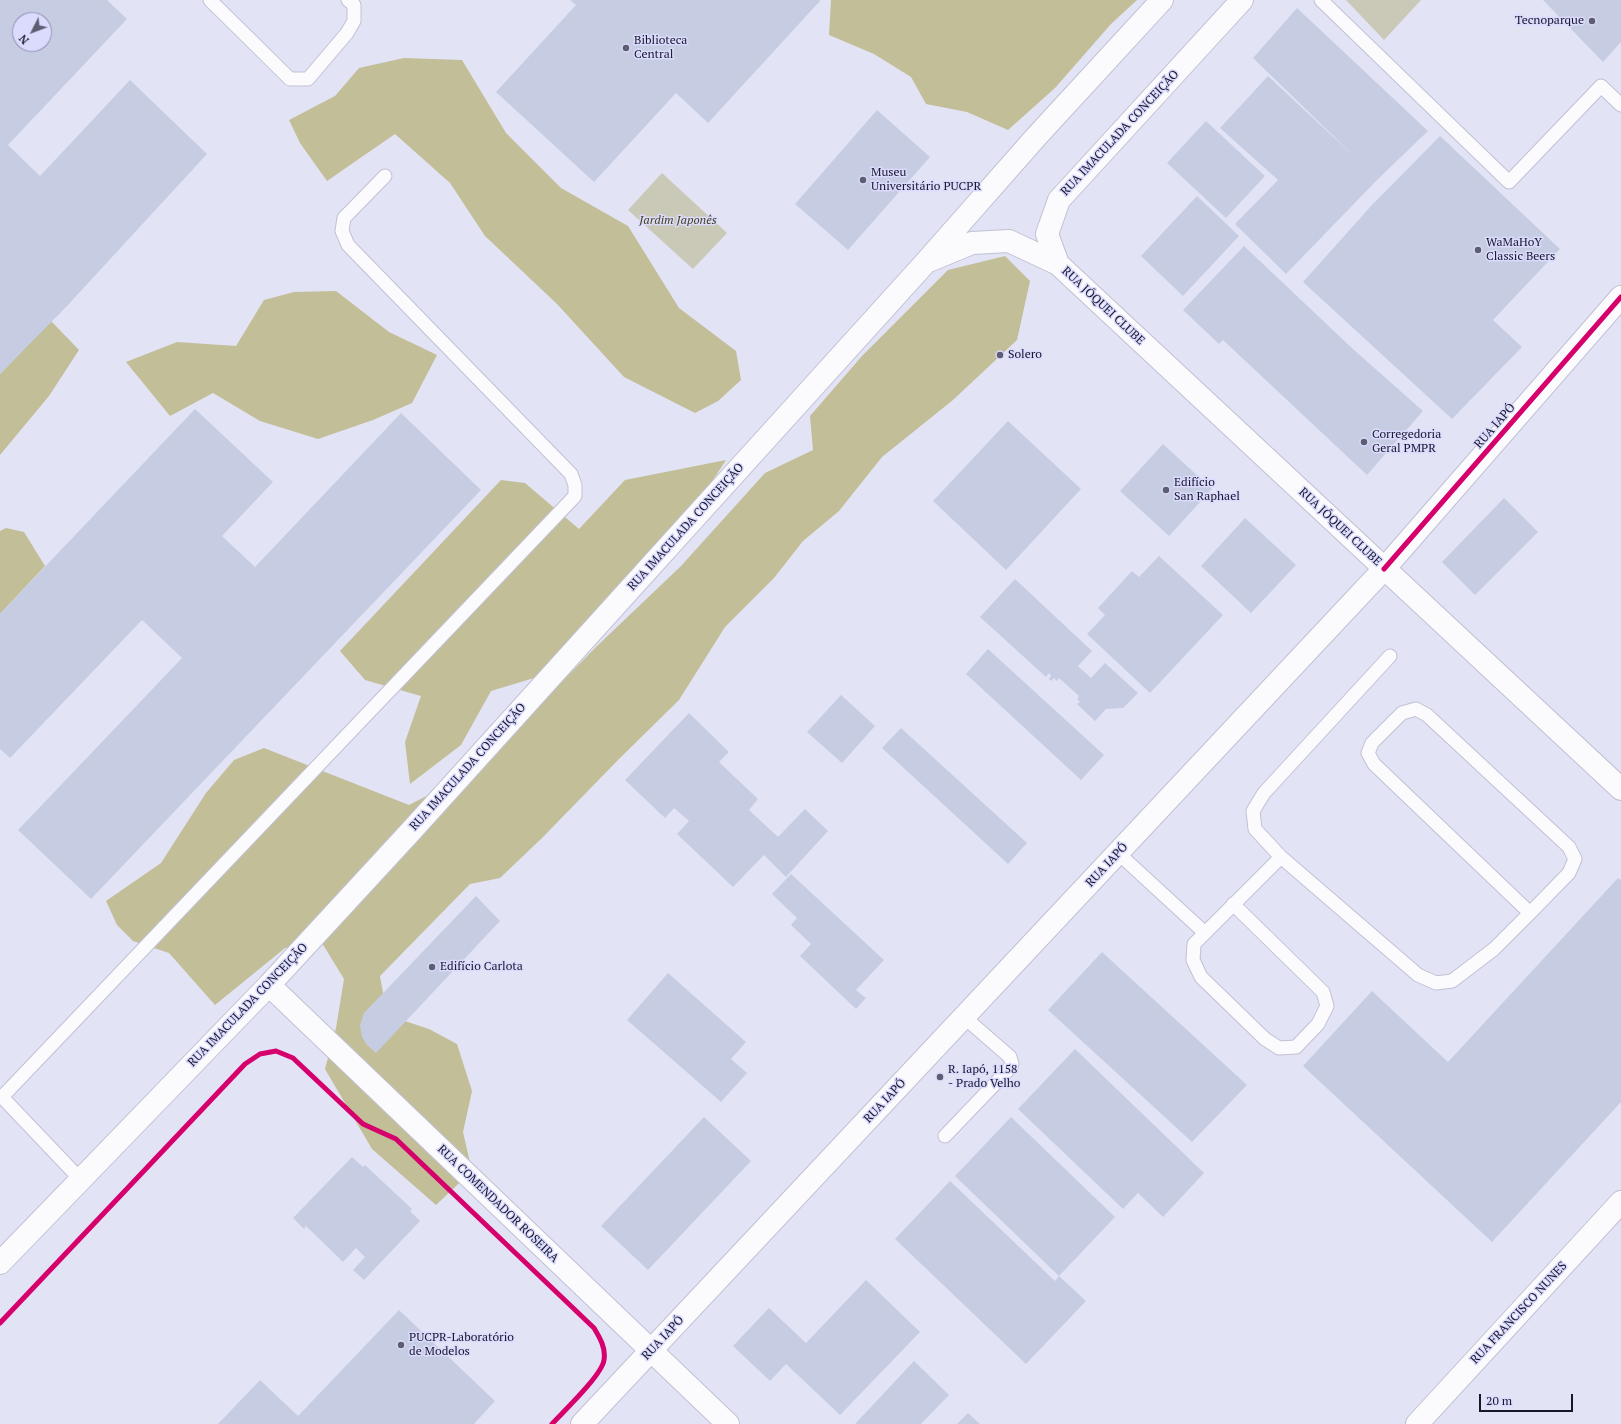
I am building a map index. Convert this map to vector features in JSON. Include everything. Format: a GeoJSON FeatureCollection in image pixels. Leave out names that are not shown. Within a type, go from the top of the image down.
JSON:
{"type":"FeatureCollection","features":[{"type":"Feature","properties":{"kind":"main road","name":"RUA IMACULADA CONCEIÇÃO"},"geometry":{"type":"LineString","coordinates":[[0,1263],[269,985],[412,830],[926,262],[1036,137],[1162,0]]}},
{"type":"Feature","properties":{"kind":"main road","name":"RUA IMACULADA CONCEIÇÃO"},"geometry":{"type":"LineString","coordinates":[[1058,264],[1047,234],[1059,200],[1242,0]]}},
{"type":"Feature","properties":{"kind":"main road","name":"RUA IMACULADA CONCEIÇÃO"},"geometry":{"type":"LineString","coordinates":[[926,262],[972,243],[1009,241],[1058,264]]}},
{"type":"Feature","properties":{"kind":"main road","name":"RUA JÓQUEI CLUBE"},"geometry":{"type":"LineString","coordinates":[[1058,264],[1621,789]]}},
{"type":"Feature","properties":{"kind":"main road","name":"RUA IAPÓ"},"geometry":{"type":"LineString","coordinates":[[582,1424],[1384,569],[1621,297]]}},
{"type":"Feature","properties":{"kind":"main road","name":"RUA COMENDADOR ROSEIRA"},"geometry":{"type":"LineString","coordinates":[[269,985],[728,1424]]}},
{"type":"Feature","properties":{"kind":"main road","name":"RUA FRANCISCO NUNES"},"geometry":{"type":"LineString","coordinates":[[1417,1424],[1621,1202]]}},
{"type":"Feature","properties":{"kind":"lane"},"geometry":{"type":"LineString","coordinates":[[210,0],[290,79],[308,79],[347,33],[354,21],[354,5],[348,0]]}},
{"type":"Feature","properties":{"kind":"lane"},"geometry":{"type":"LineString","coordinates":[[1321,0],[1509,182],[1600,86],[1620,102]]}},
{"type":"Feature","properties":{"kind":"lane"},"geometry":{"type":"LineString","coordinates":[[81,1180],[1,1097],[575,496],[575,485],[571,474],[348,245],[342,231],[344,218],[385,176]]}},
{"type":"Feature","properties":{"kind":"lane"},"geometry":{"type":"LineString","coordinates":[[1390,656],[1264,794],[1253,811],[1255,829],[1281,857],[1418,975],[1436,983],[1452,982],[1494,949],[1530,913],[1569,873],[1575,859],[1568,847],[1427,715],[1416,710],[1402,713],[1372,743],[1368,753],[1374,764],[1530,913]]}},
{"type":"Feature","properties":{"kind":"lane"},"geometry":{"type":"LineString","coordinates":[[1118,853],[1205,933]]}},
{"type":"Feature","properties":{"kind":"lane"},"geometry":{"type":"LineString","coordinates":[[1233,904],[1323,992],[1327,1006],[1318,1024],[1296,1046],[1279,1048],[1265,1039],[1201,977],[1193,960],[1194,944],[1233,904],[1281,857]]}},
{"type":"Feature","properties":{"kind":"lane"},"geometry":{"type":"LineString","coordinates":[[945,1136],[1010,1069],[1012,1064],[1010,1057],[964,1017]]}},
{"type":"Feature","properties":{"kind":"green space"},"geometry":{"type":"Polygon","coordinates":[[[1346,0],[1421,0],[1384,40],[1346,0]]]}},
{"type":"Feature","properties":{"kind":"green space","name":"Jardim Japonês"},"geometry":{"type":"Polygon","coordinates":[[[662,173],[727,233],[693,269],[628,210],[662,173]]]}},
{"type":"Feature","properties":{"kind":"shaded area"},"geometry":{"type":"Polygon","coordinates":[[[831,0],[1137,0],[1111,24],[1055,88],[1008,130],[967,112],[926,104],[911,77],[874,54],[829,35],[831,0]]]}},
{"type":"Feature","properties":{"kind":"shaded area"},"geometry":{"type":"Polygon","coordinates":[[[404,58],[462,60],[506,133],[561,188],[628,226],[679,308],[736,351],[741,380],[718,401],[695,413],[624,377],[557,304],[485,236],[450,183],[395,134],[327,181],[300,143],[289,120],[335,96],[359,68],[404,58]]]}},
{"type":"Feature","properties":{"kind":"shaded area"},"geometry":{"type":"Polygon","coordinates":[[[1005,256],[1030,281],[1017,340],[953,400],[882,457],[839,511],[803,541],[774,578],[725,627],[679,700],[542,838],[500,878],[470,884],[380,976],[387,1015],[429,1029],[457,1044],[472,1091],[463,1132],[472,1171],[436,1205],[372,1149],[325,1069],[336,1028],[344,979],[322,943],[285,948],[215,1005],[169,953],[133,941],[117,925],[106,901],[161,863],[206,793],[234,760],[264,748],[409,805],[473,772],[596,647],[681,566],[765,473],[813,450],[810,416],[862,356],[948,270],[1005,256]]]}},
{"type":"Feature","properties":{"kind":"shaded area"},"geometry":{"type":"Polygon","coordinates":[[[336,291],[389,332],[437,355],[412,403],[373,420],[318,439],[260,421],[213,393],[170,416],[126,362],[177,342],[236,346],[264,300],[294,292],[336,291]]]}},
{"type":"Feature","properties":{"kind":"shaded area"},"geometry":{"type":"Polygon","coordinates":[[[51,321],[79,350],[49,396],[0,455],[0,374],[51,321]]]}},
{"type":"Feature","properties":{"kind":"shaded area"},"geometry":{"type":"Polygon","coordinates":[[[726,460],[702,497],[607,603],[534,678],[491,691],[461,745],[410,784],[405,742],[421,696],[365,680],[340,651],[501,480],[525,483],[579,529],[625,480],[726,460]]]}},
{"type":"Feature","properties":{"kind":"shaded area"},"geometry":{"type":"Polygon","coordinates":[[[6,528],[24,532],[45,566],[0,614],[0,531],[6,528]]]}},
{"type":"Feature","properties":{"kind":"building"},"geometry":{"type":"Polygon","coordinates":[[[0,0],[107,0],[127,19],[8,145],[40,176],[130,80],[207,154],[67,306],[0,374],[0,0]]]}},
{"type":"Feature","properties":{"kind":"building","name":"Biblioteca Central"},"geometry":{"type":"Polygon","coordinates":[[[570,0],[820,1],[708,123],[676,93],[594,182],[496,92],[576,5],[570,0]]]}},
{"type":"Feature","properties":{"kind":"building","name":"Tecnoparque"},"geometry":{"type":"Polygon","coordinates":[[[1543,0],[1621,0],[1621,42],[1603,62],[1543,0]]]}},
{"type":"Feature","properties":{"kind":"building"},"geometry":{"type":"Polygon","coordinates":[[[1297,8],[1428,131],[1378,179],[1286,274],[1235,224],[1278,180],[1220,128],[1268,76],[1356,158],[1253,58],[1297,8]]]}},
{"type":"Feature","properties":{"kind":"building","name":"Museu Universitário PUCPR"},"geometry":{"type":"Polygon","coordinates":[[[877,110],[930,157],[848,250],[795,204],[877,110]]]}},
{"type":"Feature","properties":{"kind":"building"},"geometry":{"type":"Polygon","coordinates":[[[1206,121],[1265,176],[1226,218],[1167,163],[1206,121]]]}},
{"type":"Feature","properties":{"kind":"building"},"geometry":{"type":"Polygon","coordinates":[[[1440,136],[1560,249],[1493,320],[1522,347],[1452,419],[1303,282],[1371,206],[1440,136]]]}},
{"type":"Feature","properties":{"kind":"building"},"geometry":{"type":"Polygon","coordinates":[[[1197,196],[1239,236],[1183,296],[1141,256],[1197,196]]]}},
{"type":"Feature","properties":{"kind":"building"},"geometry":{"type":"Polygon","coordinates":[[[1244,246],[1354,350],[1423,411],[1367,475],[1223,340],[1219,344],[1183,310],[1244,246]]]}},
{"type":"Feature","properties":{"kind":"building"},"geometry":{"type":"Polygon","coordinates":[[[195,409],[273,482],[222,536],[255,567],[401,413],[481,490],[91,899],[18,830],[182,658],[142,620],[10,758],[0,749],[0,614],[195,409]]]}},
{"type":"Feature","properties":{"kind":"building"},"geometry":{"type":"Polygon","coordinates":[[[1008,421],[1081,489],[1006,570],[933,501],[1008,421]]]}},
{"type":"Feature","properties":{"kind":"building","name":"Edifício San Raphael"},"geometry":{"type":"Polygon","coordinates":[[[1163,444],[1212,489],[1169,536],[1120,491],[1163,444]]]}},
{"type":"Feature","properties":{"kind":"building"},"geometry":{"type":"Polygon","coordinates":[[[1504,498],[1538,532],[1475,595],[1442,562],[1504,498]]]}},
{"type":"Feature","properties":{"kind":"building"},"geometry":{"type":"Polygon","coordinates":[[[1245,518],[1296,565],[1251,613],[1201,566],[1245,518]]]}},
{"type":"Feature","properties":{"kind":"building"},"geometry":{"type":"Polygon","coordinates":[[[1159,556],[1223,615],[1150,693],[1087,634],[1105,615],[1098,608],[1132,571],[1139,577],[1159,556]]]}},
{"type":"Feature","properties":{"kind":"building"},"geometry":{"type":"Polygon","coordinates":[[[1015,579],[1092,651],[1078,666],[1091,678],[1105,663],[1138,693],[1123,708],[1106,709],[1095,721],[1077,704],[1080,702],[1077,699],[1079,696],[1059,678],[1057,681],[1054,678],[1051,681],[1049,679],[1051,676],[1049,673],[1046,677],[980,617],[1015,579]]]}},
{"type":"Feature","properties":{"kind":"building"},"geometry":{"type":"Polygon","coordinates":[[[988,649],[1104,755],[1081,780],[966,674],[988,649]]]}},
{"type":"Feature","properties":{"kind":"building"},"geometry":{"type":"Polygon","coordinates":[[[841,695],[875,726],[842,763],[807,732],[841,695]]]}},
{"type":"Feature","properties":{"kind":"building"},"geometry":{"type":"Polygon","coordinates":[[[689,713],[729,752],[719,762],[758,799],[749,810],[778,837],[805,809],[828,831],[786,877],[764,855],[733,887],[677,834],[689,821],[674,808],[665,818],[625,780],[689,713]]]}},
{"type":"Feature","properties":{"kind":"building"},"geometry":{"type":"Polygon","coordinates":[[[901,728],[1027,843],[1008,864],[882,748],[901,728]]]}},
{"type":"Feature","properties":{"kind":"building"},"geometry":{"type":"Polygon","coordinates":[[[791,874],[884,960],[856,990],[866,998],[856,1009],[800,956],[811,944],[791,925],[797,918],[772,894],[791,874]]]}},
{"type":"Feature","properties":{"kind":"building"},"geometry":{"type":"Polygon","coordinates":[[[1618,878],[1621,880],[1621,1102],[1492,1242],[1303,1066],[1372,991],[1448,1062],[1618,878]]]}},
{"type":"Feature","properties":{"kind":"building","name":"Edifício Carlota"},"geometry":{"type":"Polygon","coordinates":[[[476,896],[500,921],[376,1053],[367,1045],[362,1037],[360,1025],[364,1013],[476,896]]]}},
{"type":"Feature","properties":{"kind":"building"},"geometry":{"type":"Polygon","coordinates":[[[1102,952],[1247,1085],[1192,1142],[1048,1010],[1102,952]]]}},
{"type":"Feature","properties":{"kind":"building"},"geometry":{"type":"Polygon","coordinates":[[[668,973],[746,1042],[731,1059],[747,1073],[721,1102],[627,1020],[668,973]]]}},
{"type":"Feature","properties":{"kind":"building"},"geometry":{"type":"Polygon","coordinates":[[[1075,1049],[1204,1173],[1163,1217],[1138,1193],[1123,1209],[1018,1109],[1075,1049]]]}},
{"type":"Feature","properties":{"kind":"building"},"geometry":{"type":"Polygon","coordinates":[[[704,1117],[751,1161],[648,1270],[601,1226],[704,1117]]]}},
{"type":"Feature","properties":{"kind":"building"},"geometry":{"type":"Polygon","coordinates":[[[1011,1117],[1115,1217],[1059,1276],[955,1176],[1011,1117]]]}},
{"type":"Feature","properties":{"kind":"building"},"geometry":{"type":"Polygon","coordinates":[[[352,1157],[363,1167],[365,1165],[412,1209],[410,1211],[420,1221],[364,1280],[353,1270],[365,1257],[356,1248],[343,1262],[306,1226],[304,1229],[293,1218],[352,1157]]]}},
{"type":"Feature","properties":{"kind":"building"},"geometry":{"type":"Polygon","coordinates":[[[950,1181],[1055,1281],[1059,1276],[1086,1301],[1026,1364],[895,1239],[950,1181]]]}},
{"type":"Feature","properties":{"kind":"building"},"geometry":{"type":"Polygon","coordinates":[[[866,1280],[920,1332],[840,1415],[786,1364],[770,1381],[733,1346],[769,1308],[806,1343],[866,1280]]]}},
{"type":"Feature","properties":{"kind":"building","name":"PUCPR-Laboratório de Modelos"},"geometry":{"type":"Polygon","coordinates":[[[399,1310],[495,1401],[474,1424],[218,1424],[260,1380],[298,1416],[399,1310]]]}},
{"type":"Feature","properties":{"kind":"building"},"geometry":{"type":"Polygon","coordinates":[[[914,1361],[949,1395],[921,1424],[855,1424],[914,1361]]]}},
{"type":"Feature","properties":{"kind":"building"},"geometry":{"type":"Polygon","coordinates":[[[968,1413],[980,1424],[957,1424],[968,1413]]]}},
{"type":"Feature","properties":{"kind":"cycle path"},"geometry":{"type":"LineString","coordinates":[[1384,569],[1621,297]]}},
{"type":"Feature","properties":{"kind":"cycle path"},"geometry":{"type":"LineString","coordinates":[[0,1323],[245,1064],[260,1054],[276,1051],[293,1058],[363,1124],[396,1139],[594,1328],[604,1351],[602,1367],[590,1383],[552,1424]]}},
{"type":"Feature","properties":{"kind":"place","name":"Tecnoparque"},"geometry":{"type":"Point","coordinates":[1592,21]}},
{"type":"Feature","properties":{"kind":"place","name":"Biblioteca Central"},"geometry":{"type":"Point","coordinates":[626,48]}},
{"type":"Feature","properties":{"kind":"place","name":"Museu Universitário PUCPR"},"geometry":{"type":"Point","coordinates":[863,180]}},
{"type":"Feature","properties":{"kind":"place","name":"WaMaHoY Classic Beers"},"geometry":{"type":"Point","coordinates":[1478,250]}},
{"type":"Feature","properties":{"kind":"place","name":"Solero"},"geometry":{"type":"Point","coordinates":[1000,355]}},
{"type":"Feature","properties":{"kind":"place","name":"Corregedoria Geral PMPR"},"geometry":{"type":"Point","coordinates":[1364,442]}},
{"type":"Feature","properties":{"kind":"place","name":"Edifício San Raphael"},"geometry":{"type":"Point","coordinates":[1166,490]}},
{"type":"Feature","properties":{"kind":"place","name":"Edifício Carlota"},"geometry":{"type":"Point","coordinates":[432,967]}},
{"type":"Feature","properties":{"kind":"place","name":"R. Iapó, 1158 - Prado Velho"},"geometry":{"type":"Point","coordinates":[940,1077]}},
{"type":"Feature","properties":{"kind":"place","name":"PUCPR-Laboratório de Modelos"},"geometry":{"type":"Point","coordinates":[401,1345]}}]}
